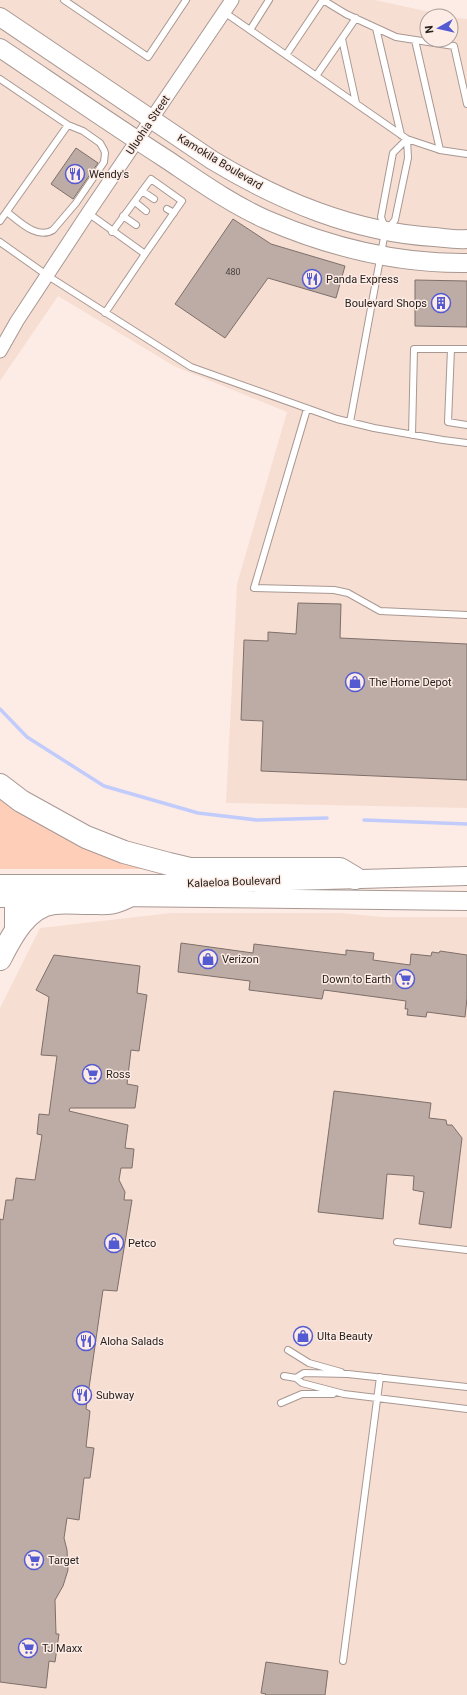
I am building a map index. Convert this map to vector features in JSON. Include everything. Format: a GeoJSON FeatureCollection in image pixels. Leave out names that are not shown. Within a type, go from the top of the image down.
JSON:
{"type":"FeatureCollection","features":[{"type":"Feature","properties":{"kind":"highway"},"geometry":{"type":"LineString","coordinates":[[0,785],[20,801],[86,837],[124,852],[190,868],[340,869],[355,878]]}},
{"type":"Feature","properties":{"kind":"highway"},"geometry":{"type":"LineString","coordinates":[[5,893],[16,931]]}},
{"type":"Feature","properties":{"kind":"highway"},"geometry":{"type":"LineString","coordinates":[[0,959],[16,931],[28,915],[39,908],[53,903],[114,903],[127,897]]}},
{"type":"Feature","properties":{"kind":"main road","name":"Kamokila Boulevard"},"geometry":{"type":"LineString","coordinates":[[0,18],[212,160],[246,181],[286,200],[329,217],[386,231],[417,236],[467,239]]}},
{"type":"Feature","properties":{"kind":"main road"},"geometry":{"type":"LineString","coordinates":[[0,48],[137,141],[231,201],[267,220],[343,247],[420,261],[467,263]]}},
{"type":"Feature","properties":{"kind":"main road","name":"Kalaeloa Boulevard"},"geometry":{"type":"LineString","coordinates":[[5,893],[182,884],[467,876]]}},
{"type":"Feature","properties":{"kind":"main road","name":"Kalaeloa Boulevard"},"geometry":{"type":"LineString","coordinates":[[5,893],[127,897],[467,901]]}},
{"type":"Feature","properties":{"kind":"street","name":"Uluohia Street"},"geometry":{"type":"LineString","coordinates":[[0,351],[17,321],[88,213],[232,0]]}},
{"type":"Feature","properties":{"kind":"lane"},"geometry":{"type":"LineString","coordinates":[[64,0],[148,57],[186,0]]}},
{"type":"Feature","properties":{"kind":"lane"},"geometry":{"type":"LineString","coordinates":[[250,30],[269,0]]}},
{"type":"Feature","properties":{"kind":"lane"},"geometry":{"type":"LineString","coordinates":[[286,55],[323,0],[396,37],[454,46],[467,104]]}},
{"type":"Feature","properties":{"kind":"lane"},"geometry":{"type":"LineString","coordinates":[[224,12],[407,139],[440,150],[467,154]]}},
{"type":"Feature","properties":{"kind":"lane"},"geometry":{"type":"LineString","coordinates":[[316,76],[356,18]]}},
{"type":"Feature","properties":{"kind":"lane"},"geometry":{"type":"LineString","coordinates":[[376,28],[401,134]]}},
{"type":"Feature","properties":{"kind":"lane"},"geometry":{"type":"LineString","coordinates":[[342,39],[356,103]]}},
{"type":"Feature","properties":{"kind":"lane"},"geometry":{"type":"LineString","coordinates":[[415,40],[440,150]]}},
{"type":"Feature","properties":{"kind":"lane"},"geometry":{"type":"LineString","coordinates":[[0,79],[68,125],[83,131],[100,143],[105,153],[104,162],[76,203],[53,230],[44,234],[33,231],[7,212]]}},
{"type":"Feature","properties":{"kind":"lane"},"geometry":{"type":"LineString","coordinates":[[0,221],[68,125]]}},
{"type":"Feature","properties":{"kind":"lane"},"geometry":{"type":"LineString","coordinates":[[386,231],[381,217],[393,153],[407,139]]}},
{"type":"Feature","properties":{"kind":"lane"},"geometry":{"type":"LineString","coordinates":[[350,422],[386,231],[395,220],[408,158],[407,139]]}},
{"type":"Feature","properties":{"kind":"lane"},"geometry":{"type":"LineString","coordinates":[[105,312],[182,201],[151,179],[112,232]]}},
{"type":"Feature","properties":{"kind":"lane"},"geometry":{"type":"LineString","coordinates":[[142,191],[154,200]]}},
{"type":"Feature","properties":{"kind":"lane"},"geometry":{"type":"LineString","coordinates":[[134,202],[146,211]]}},
{"type":"Feature","properties":{"kind":"lane"},"geometry":{"type":"LineString","coordinates":[[167,208],[174,213]]}},
{"type":"Feature","properties":{"kind":"lane"},"geometry":{"type":"LineString","coordinates":[[88,213],[112,232],[145,254]]}},
{"type":"Feature","properties":{"kind":"lane"},"geometry":{"type":"LineString","coordinates":[[123,216],[136,225]]}},
{"type":"Feature","properties":{"kind":"lane"},"geometry":{"type":"LineString","coordinates":[[159,221],[165,225]]}},
{"type":"Feature","properties":{"kind":"lane"},"geometry":{"type":"LineString","coordinates":[[149,235],[155,239]]}},
{"type":"Feature","properties":{"kind":"lane"},"geometry":{"type":"LineString","coordinates":[[0,242],[48,276],[191,367],[319,414],[412,435],[467,443]]}},
{"type":"Feature","properties":{"kind":"lane"},"geometry":{"type":"LineString","coordinates":[[412,435],[414,349],[467,349]]}},
{"type":"Feature","properties":{"kind":"lane"},"geometry":{"type":"LineString","coordinates":[[451,349],[448,422],[467,425]]}},
{"type":"Feature","properties":{"kind":"lane"},"geometry":{"type":"LineString","coordinates":[[307,409],[254,588],[334,590],[348,593],[380,611],[467,615]]}},
{"type":"Feature","properties":{"kind":"lane"},"geometry":{"type":"LineString","coordinates":[[397,1242],[467,1250]]}},
{"type":"Feature","properties":{"kind":"lane"},"geometry":{"type":"LineString","coordinates":[[288,1350],[309,1363],[348,1374]]}},
{"type":"Feature","properties":{"kind":"lane"},"geometry":{"type":"LineString","coordinates":[[296,1378],[304,1373],[348,1374],[467,1387]]}},
{"type":"Feature","properties":{"kind":"lane"},"geometry":{"type":"LineString","coordinates":[[284,1376],[296,1378],[302,1383],[344,1394]]}},
{"type":"Feature","properties":{"kind":"lane"},"geometry":{"type":"LineString","coordinates":[[343,1661],[380,1377]]}},
{"type":"Feature","properties":{"kind":"lane"},"geometry":{"type":"LineString","coordinates":[[281,1403],[302,1394],[344,1394],[467,1409]]}},
{"type":"Feature","properties":{"kind":"shaded area"},"geometry":{"type":"Polygon","coordinates":[[[0,0],[375,0],[419,10],[419,48],[459,48],[459,18],[467,19],[467,808],[226,803],[237,584],[287,412],[174,366],[58,296],[0,381],[0,0]]]}},
{"type":"Feature","properties":{"kind":"shaded area"},"geometry":{"type":"Polygon","coordinates":[[[0,788],[166,869],[0,869],[0,788]]]}},
{"type":"Feature","properties":{"kind":"shaded area"},"geometry":{"type":"Polygon","coordinates":[[[171,913],[341,913],[382,917],[467,917],[467,1695],[0,1695],[0,1008],[40,928],[171,913]]]}},
{"type":"Feature","properties":{"kind":"building","name":"Wendy's"},"geometry":{"type":"Polygon","coordinates":[[[76,148],[98,163],[73,199],[51,184],[76,148]]]}},
{"type":"Feature","properties":{"kind":"building"},"geometry":{"type":"Polygon","coordinates":[[[233,219],[271,244],[345,266],[336,298],[268,278],[225,338],[175,304],[233,219]]]}},
{"type":"Feature","properties":{"kind":"building","name":"Boulevard Shops"},"geometry":{"type":"Polygon","coordinates":[[[415,280],[467,281],[467,327],[415,326],[415,280]]]}},
{"type":"Feature","properties":{"kind":"building","name":"The Home Depot"},"geometry":{"type":"Polygon","coordinates":[[[298,603],[341,604],[340,638],[467,644],[467,780],[261,771],[263,721],[241,720],[244,640],[268,641],[268,632],[296,634],[298,603]]]}},
{"type":"Feature","properties":{"kind":"building"},"geometry":{"type":"Polygon","coordinates":[[[181,943],[253,953],[254,944],[346,955],[346,950],[374,953],[373,960],[410,965],[411,954],[431,956],[432,952],[439,953],[440,951],[467,955],[467,998],[465,1017],[427,1012],[426,1017],[407,1015],[408,1009],[405,1009],[406,1001],[324,990],[322,999],[249,990],[250,981],[178,972],[181,943]]]}},
{"type":"Feature","properties":{"kind":"building"},"geometry":{"type":"Polygon","coordinates":[[[54,955],[140,966],[137,993],[147,995],[139,1051],[131,1050],[127,1084],[138,1086],[135,1108],[70,1108],[69,1111],[128,1125],[125,1148],[134,1149],[132,1168],[121,1168],[119,1180],[125,1192],[124,1200],[132,1200],[117,1291],[103,1290],[86,1409],[90,1411],[86,1447],[94,1448],[90,1478],[84,1478],[79,1520],[67,1518],[64,1538],[67,1550],[68,1570],[63,1586],[55,1600],[56,1634],[59,1634],[55,1662],[49,1661],[46,1688],[0,1682],[0,1219],[3,1220],[6,1200],[13,1200],[16,1178],[35,1180],[42,1135],[37,1134],[39,1114],[49,1115],[57,1056],[41,1055],[49,997],[36,990],[54,955]]]}},
{"type":"Feature","properties":{"kind":"building"},"geometry":{"type":"Polygon","coordinates":[[[334,1091],[431,1103],[429,1118],[446,1120],[447,1125],[452,1125],[462,1138],[451,1228],[419,1224],[424,1192],[413,1190],[414,1176],[387,1174],[383,1219],[318,1212],[334,1091]]]}},
{"type":"Feature","properties":{"kind":"building"},"geometry":{"type":"Polygon","coordinates":[[[266,1662],[328,1671],[325,1695],[265,1695],[266,1694],[261,1693],[266,1662]]]}},
{"type":"Feature","properties":{"kind":"waterway"},"geometry":{"type":"LineString","coordinates":[[0,709],[27,737],[104,786],[198,813],[257,820],[327,818]]}},
{"type":"Feature","properties":{"kind":"waterway"},"geometry":{"type":"LineString","coordinates":[[364,820],[467,824]]}},
{"type":"Feature","properties":{"kind":"place","name":"Wendy's"},"geometry":{"type":"Point","coordinates":[75,174]}},
{"type":"Feature","properties":{"kind":"place","name":"Panda Express"},"geometry":{"type":"Point","coordinates":[312,279]}},
{"type":"Feature","properties":{"kind":"place","name":"Boulevard Shops"},"geometry":{"type":"Point","coordinates":[441,303]}},
{"type":"Feature","properties":{"kind":"place","name":"The Home Depot"},"geometry":{"type":"Point","coordinates":[355,682]}},
{"type":"Feature","properties":{"kind":"place","name":"Verizon"},"geometry":{"type":"Point","coordinates":[208,959]}},
{"type":"Feature","properties":{"kind":"place","name":"Down to Earth"},"geometry":{"type":"Point","coordinates":[405,979]}},
{"type":"Feature","properties":{"kind":"place","name":"Ross"},"geometry":{"type":"Point","coordinates":[92,1074]}},
{"type":"Feature","properties":{"kind":"place","name":"Petco"},"geometry":{"type":"Point","coordinates":[114,1243]}},
{"type":"Feature","properties":{"kind":"place","name":"Ulta Beauty"},"geometry":{"type":"Point","coordinates":[303,1336]}},
{"type":"Feature","properties":{"kind":"place","name":"Aloha Salads"},"geometry":{"type":"Point","coordinates":[86,1341]}},
{"type":"Feature","properties":{"kind":"place","name":"Subway"},"geometry":{"type":"Point","coordinates":[82,1395]}},
{"type":"Feature","properties":{"kind":"place","name":"Target"},"geometry":{"type":"Point","coordinates":[34,1560]}},
{"type":"Feature","properties":{"kind":"place","name":"TJ Maxx"},"geometry":{"type":"Point","coordinates":[28,1648]}}]}
